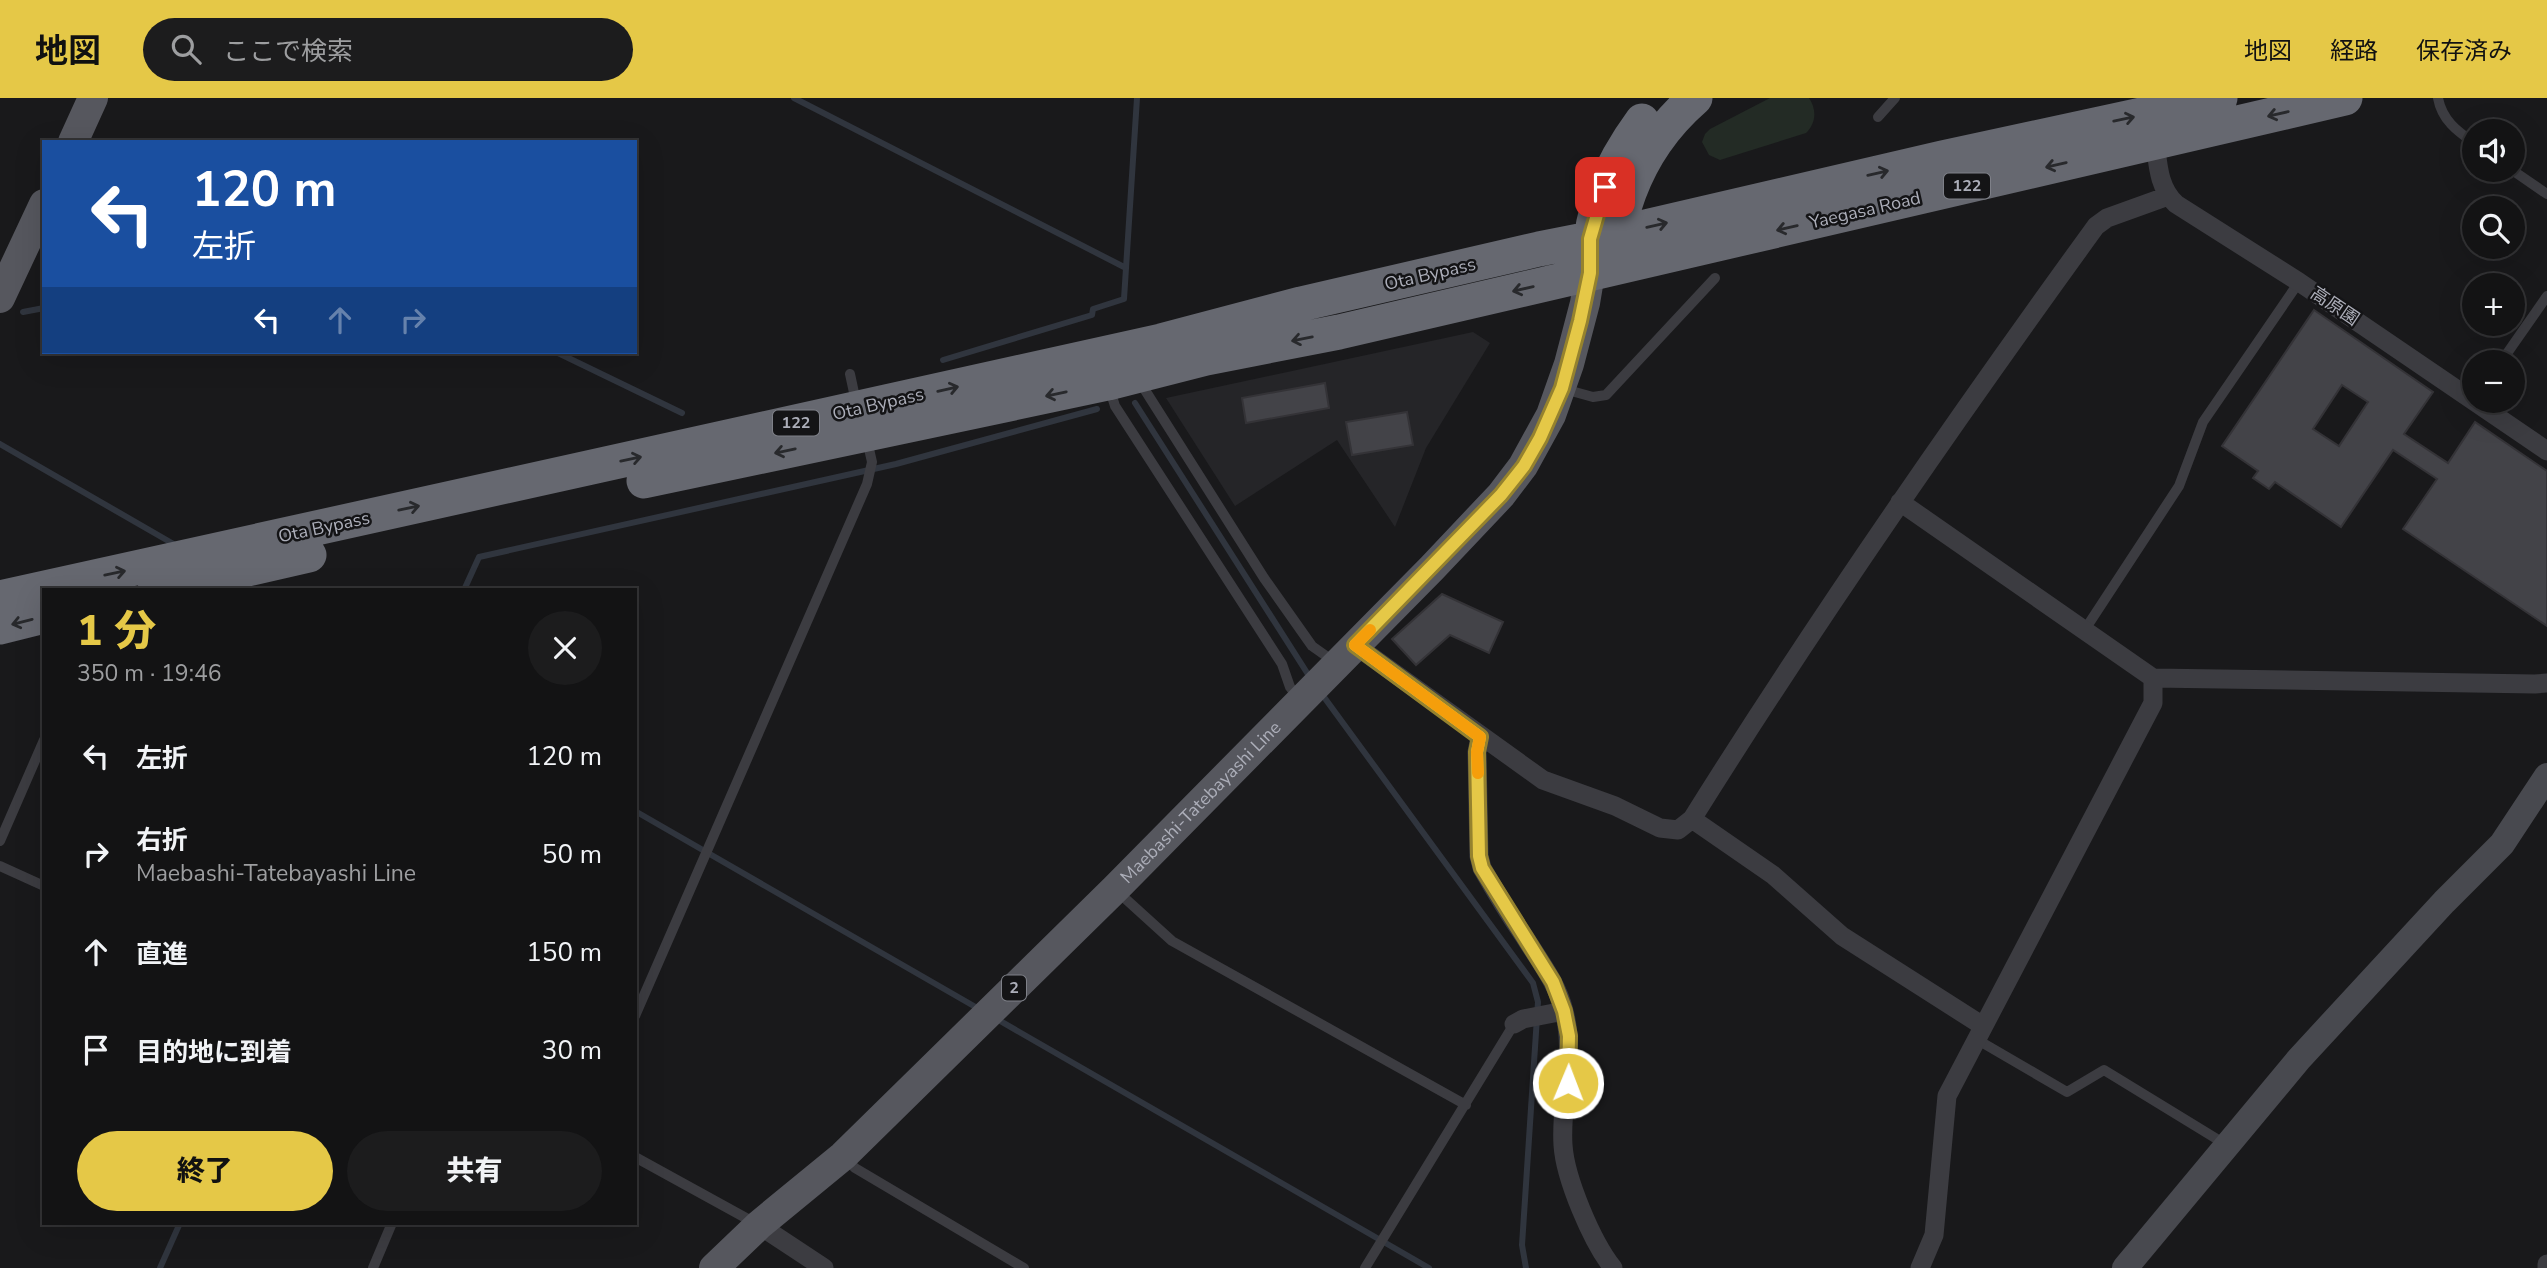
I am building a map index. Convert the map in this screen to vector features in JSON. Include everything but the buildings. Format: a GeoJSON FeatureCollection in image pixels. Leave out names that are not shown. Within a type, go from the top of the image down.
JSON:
{"type":"FeatureCollection","features":[{"type":"Feature","properties":{"kind":"highway"},"geometry":{"type":"LineString","coordinates":[[1602,237],[1599,202],[1611,171],[1648,114],[1665,98]]}},
{"type":"Feature","properties":{"kind":"highway"},"geometry":{"type":"LineString","coordinates":[[1590,273],[1602,237],[1630,191],[1649,150],[1674,116],[1695,98]]}},
{"type":"Feature","properties":{"kind":"highway","name":"Yaegasa Road"},"geometry":{"type":"LineString","coordinates":[[1602,237],[1942,158],[2220,98]]}},
{"type":"Feature","properties":{"kind":"highway","name":"Yaegasa Road"},"geometry":{"type":"LineString","coordinates":[[1590,273],[2345,98]]}},
{"type":"Feature","properties":{"kind":"highway","name":"Ota Bypass"},"geometry":{"type":"LineString","coordinates":[[164,588],[497,512],[862,421],[1301,304],[1602,237]]}},
{"type":"Feature","properties":{"kind":"highway","name":"Ota Bypass"},"geometry":{"type":"LineString","coordinates":[[49,588],[862,421],[1108,383],[1206,358],[1339,332],[1590,273]]}},
{"type":"Feature","properties":{"kind":"highway","name":"Ota Bypass"},"geometry":{"type":"LineString","coordinates":[[0,598],[42,589]]}},
{"type":"Feature","properties":{"kind":"highway"},"geometry":{"type":"LineString","coordinates":[[0,627],[42,616]]}},
{"type":"Feature","properties":{"kind":"main road"},"geometry":{"type":"LineString","coordinates":[[74,140],[93,98]]}},
{"type":"Feature","properties":{"kind":"main road"},"geometry":{"type":"LineString","coordinates":[[0,298],[42,208]]}},
{"type":"Feature","properties":{"kind":"main road","name":"Maebashi-Tatebayashi Line"},"geometry":{"type":"LineString","coordinates":[[714,1268],[759,1225],[843,1156],[1115,889],[1501,495],[1524,466],[1540,438],[1562,388],[1585,303],[1590,273]]}},
{"type":"Feature","properties":{"kind":"street"},"geometry":{"type":"LineString","coordinates":[[1324,676],[1480,737],[1543,780],[1615,806],[1660,828],[1678,830],[1692,819],[1760,710],[1900,502],[2096,226],[2107,218],[2168,196],[2160,180],[2155,141]]}},
{"type":"Feature","properties":{"kind":"street","name":"高原園"},"geometry":{"type":"LineString","coordinates":[[2168,196],[2176,204],[2299,282],[2462,392]]}},
{"type":"Feature","properties":{"kind":"street","name":"高原園"},"geometry":{"type":"LineString","coordinates":[[2493,413],[2547,451]]}},
{"type":"Feature","properties":{"kind":"street"},"geometry":{"type":"LineString","coordinates":[[1900,502],[2153,678],[2547,683]]}},
{"type":"Feature","properties":{"kind":"street"},"geometry":{"type":"LineString","coordinates":[[1920,1268],[1934,1235],[1947,1097],[2152,703],[2153,678]]}},
{"type":"Feature","properties":{"kind":"street"},"geometry":{"type":"LineString","coordinates":[[1480,737],[1477,752],[1479,856],[1482,868],[1553,982],[1555,1013],[1569,1036],[1563,1143],[1565,1163],[1582,1209],[1599,1246],[1613,1268]]}},
{"type":"Feature","properties":{"kind":"street"},"geometry":{"type":"LineString","coordinates":[[2126,1268],[2299,1059],[2444,902],[2502,844],[2547,776]]}},
{"type":"Feature","properties":{"kind":"street"},"geometry":{"type":"LineString","coordinates":[[1692,819],[1773,875],[1842,936],[1979,1032]]}},
{"type":"Feature","properties":{"kind":"street"},"geometry":{"type":"LineString","coordinates":[[1518,1022],[1555,1013]]}},
{"type":"Feature","properties":{"kind":"street"},"geometry":{"type":"LineString","coordinates":[[759,1225],[824,1268]]}},
{"type":"Feature","properties":{"kind":"lane"},"geometry":{"type":"LineString","coordinates":[[1878,117],[1895,98]]}},
{"type":"Feature","properties":{"kind":"lane"},"geometry":{"type":"LineString","coordinates":[[2438,98],[2440,109],[2453,128],[2462,134]]}},
{"type":"Feature","properties":{"kind":"lane"},"geometry":{"type":"LineString","coordinates":[[2525,179],[2547,194]]}},
{"type":"Feature","properties":{"kind":"lane"},"geometry":{"type":"LineString","coordinates":[[1562,388],[1593,397],[1606,395],[1715,278]]}},
{"type":"Feature","properties":{"kind":"lane"},"geometry":{"type":"LineString","coordinates":[[2084,631],[2179,486],[2203,422],[2299,282]]}},
{"type":"Feature","properties":{"kind":"lane"},"geometry":{"type":"LineString","coordinates":[[2509,350],[2547,296]]}},
{"type":"Feature","properties":{"kind":"lane"},"geometry":{"type":"LineString","coordinates":[[637,1011],[867,484],[872,463],[850,374]]}},
{"type":"Feature","properties":{"kind":"lane"},"geometry":{"type":"LineString","coordinates":[[1108,383],[1115,406],[1282,664],[1290,687],[1324,676],[1312,646],[1264,578],[1145,390],[1145,375]]}},
{"type":"Feature","properties":{"kind":"lane"},"geometry":{"type":"LineString","coordinates":[[0,841],[42,745]]}},
{"type":"Feature","properties":{"kind":"lane"},"geometry":{"type":"LineString","coordinates":[[0,866],[42,885]]}},
{"type":"Feature","properties":{"kind":"lane"},"geometry":{"type":"LineString","coordinates":[[1115,889],[1172,941],[1466,1105]]}},
{"type":"Feature","properties":{"kind":"lane"},"geometry":{"type":"LineString","coordinates":[[1365,1268],[1518,1022]]}},
{"type":"Feature","properties":{"kind":"lane"},"geometry":{"type":"LineString","coordinates":[[1979,1032],[2067,1092],[2104,1070],[2228,1146]]}},
{"type":"Feature","properties":{"kind":"lane"},"geometry":{"type":"LineString","coordinates":[[843,1156],[855,1168],[1024,1268]]}},
{"type":"Feature","properties":{"kind":"lane"},"geometry":{"type":"LineString","coordinates":[[637,1158],[759,1225]]}},
{"type":"Feature","properties":{"kind":"lane"},"geometry":{"type":"LineString","coordinates":[[373,1268],[391,1225]]}},
{"type":"Feature","properties":{"kind":"shaded area"},"geometry":{"type":"Polygon","coordinates":[[[1770,98],[1809,98],[1814,116],[1806,133],[1720,160],[1709,155],[1702,142],[1710,129],[1770,98]]]}},
{"type":"Feature","properties":{"kind":"shaded area"},"geometry":{"type":"Polygon","coordinates":[[[1473,332],[1490,343],[1426,448],[1395,527],[1337,440],[1235,506],[1166,398],[1473,332]]]}},
{"type":"Feature","properties":{"kind":"waterway"},"geometry":{"type":"LineString","coordinates":[[794,98],[1126,268]]}},
{"type":"Feature","properties":{"kind":"waterway"},"geometry":{"type":"LineString","coordinates":[[943,360],[1092,315],[1093,309],[1124,299],[1137,98]]}},
{"type":"Feature","properties":{"kind":"waterway"},"geometry":{"type":"LineString","coordinates":[[23,312],[42,308]]}},
{"type":"Feature","properties":{"kind":"waterway"},"geometry":{"type":"LineString","coordinates":[[560,354],[682,413]]}},
{"type":"Feature","properties":{"kind":"waterway"},"geometry":{"type":"LineString","coordinates":[[1135,403],[1311,679]]}},
{"type":"Feature","properties":{"kind":"waterway"},"geometry":{"type":"LineString","coordinates":[[465,588],[479,557],[896,464],[1097,409]]}},
{"type":"Feature","properties":{"kind":"waterway"},"geometry":{"type":"LineString","coordinates":[[0,444],[177,546]]}},
{"type":"Feature","properties":{"kind":"waterway"},"geometry":{"type":"LineString","coordinates":[[241,583],[249,588]]}},
{"type":"Feature","properties":{"kind":"waterway"},"geometry":{"type":"LineString","coordinates":[[1321,693],[1533,983],[1538,1002],[1522,1245],[1526,1268]]}},
{"type":"Feature","properties":{"kind":"waterway"},"geometry":{"type":"LineString","coordinates":[[637,812],[979,1009]]}},
{"type":"Feature","properties":{"kind":"waterway"},"geometry":{"type":"LineString","coordinates":[[995,1018],[1429,1268]]}},
{"type":"Feature","properties":{"kind":"waterway"},"geometry":{"type":"LineString","coordinates":[[160,1268],[179,1225]]}},
{"type":"Feature","properties":{"kind":"slow traffic"},"geometry":{"type":"LineString","coordinates":[[1370,630],[1355,645],[1480,737],[1477,752],[1478,773]]}},
{"type":"Feature","properties":{"kind":"route"},"geometry":{"type":"LineString","coordinates":[[1568,1083],[1569,1036],[1564,1011],[1553,982],[1482,868],[1479,856],[1477,752],[1480,737],[1355,645],[1501,495],[1524,466],[1540,438],[1562,388],[1585,303],[1590,273],[1590,239],[1605,187]]}}]}
